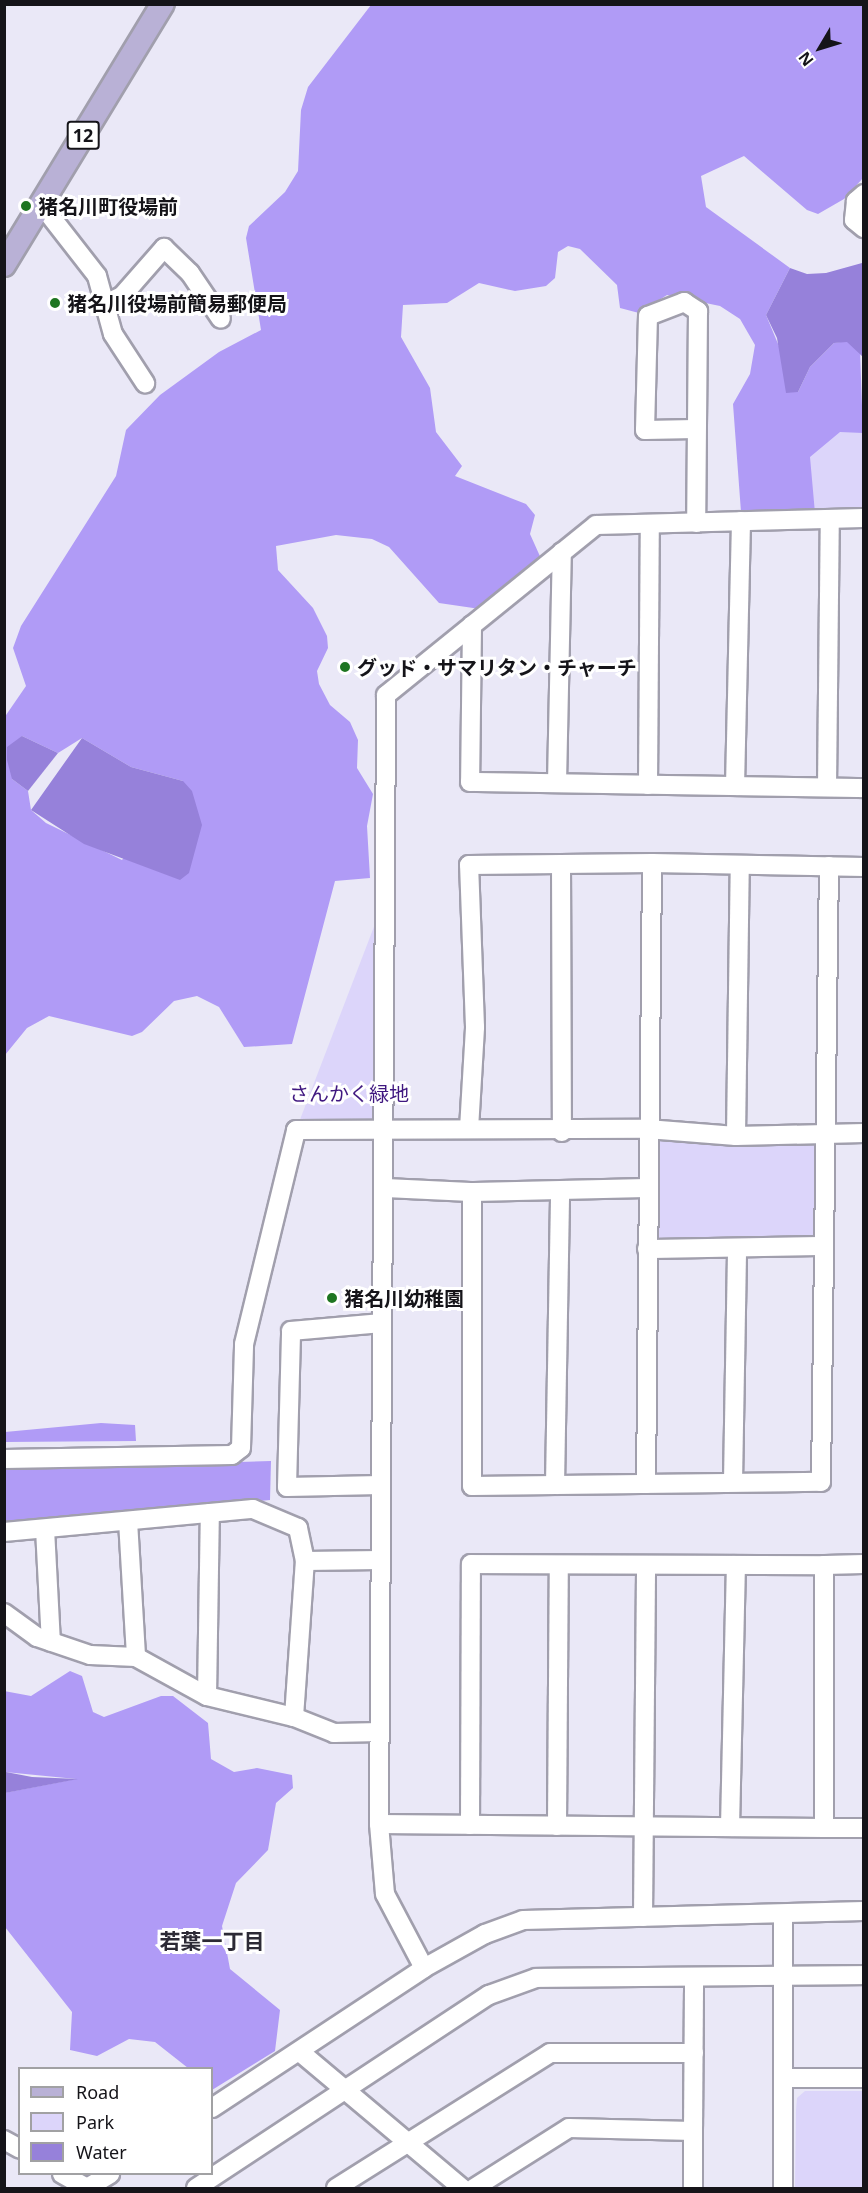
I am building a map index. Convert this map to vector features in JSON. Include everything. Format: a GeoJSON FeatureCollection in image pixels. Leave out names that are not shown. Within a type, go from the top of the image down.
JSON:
{"type":"FeatureCollection","features":[{"type":"Feature","properties":{"kind":"main road","name":"12"},"geometry":{"type":"LineString","coordinates":[[4,265],[163,4]]}},
{"type":"Feature","properties":{"kind":"street"},"geometry":{"type":"LineString","coordinates":[[864,194],[856,201],[854,220],[864,228]]}},
{"type":"Feature","properties":{"kind":"street"},"geometry":{"type":"LineString","coordinates":[[41,204],[97,276],[113,334],[145,383]]}},
{"type":"Feature","properties":{"kind":"street"},"geometry":{"type":"LineString","coordinates":[[105,304],[122,296],[164,248],[190,273],[221,319]]}},
{"type":"Feature","properties":{"kind":"street"},"geometry":{"type":"LineString","coordinates":[[695,429],[645,430],[648,316],[684,302],[698,311],[695,429],[696,523]]}},
{"type":"Feature","properties":{"kind":"street"},"geometry":{"type":"LineString","coordinates":[[424,1968],[385,1894],[379,1824],[386,695],[596,525],[864,518]]}},
{"type":"Feature","properties":{"kind":"street"},"geometry":{"type":"LineString","coordinates":[[827,788],[830,519]]}},
{"type":"Feature","properties":{"kind":"street"},"geometry":{"type":"LineString","coordinates":[[735,786],[741,521]]}},
{"type":"Feature","properties":{"kind":"street"},"geometry":{"type":"LineString","coordinates":[[648,785],[650,524]]}},
{"type":"Feature","properties":{"kind":"street"},"geometry":{"type":"LineString","coordinates":[[557,783],[562,552]]}},
{"type":"Feature","properties":{"kind":"street"},"geometry":{"type":"LineString","coordinates":[[472,625],[470,782],[864,788]]}},
{"type":"Feature","properties":{"kind":"street"},"geometry":{"type":"LineString","coordinates":[[469,1129],[475,1027],[469,866],[652,863],[864,867]]}},
{"type":"Feature","properties":{"kind":"street"},"geometry":{"type":"LineString","coordinates":[[646,1484],[647,1130],[652,863]]}},
{"type":"Feature","properties":{"kind":"street"},"geometry":{"type":"LineString","coordinates":[[561,864],[562,1132]]}},
{"type":"Feature","properties":{"kind":"street"},"geometry":{"type":"LineString","coordinates":[[736,1136],[740,865]]}},
{"type":"Feature","properties":{"kind":"street"},"geometry":{"type":"LineString","coordinates":[[472,1192],[472,1486],[821,1482],[829,866]]}},
{"type":"Feature","properties":{"kind":"street"},"geometry":{"type":"LineString","coordinates":[[4,1459],[232,1455],[241,1448],[244,1344],[296,1130],[469,1129],[562,1132],[647,1130],[736,1136],[864,1133]]}},
{"type":"Feature","properties":{"kind":"street"},"geometry":{"type":"LineString","coordinates":[[384,1188],[472,1192],[560,1192],[648,1188]]}},
{"type":"Feature","properties":{"kind":"street"},"geometry":{"type":"LineString","coordinates":[[555,1485],[560,1192]]}},
{"type":"Feature","properties":{"kind":"street"},"geometry":{"type":"LineString","coordinates":[[647,1249],[737,1250],[824,1246]]}},
{"type":"Feature","properties":{"kind":"street"},"geometry":{"type":"LineString","coordinates":[[734,1482],[737,1250]]}},
{"type":"Feature","properties":{"kind":"street"},"geometry":{"type":"LineString","coordinates":[[380,1485],[287,1487],[291,1331],[382,1323]]}},
{"type":"Feature","properties":{"kind":"street"},"geometry":{"type":"LineString","coordinates":[[4,1532],[253,1509],[297,1528],[305,1561],[294,1717]]}},
{"type":"Feature","properties":{"kind":"street"},"geometry":{"type":"LineString","coordinates":[[207,1695],[210,1514]]}},
{"type":"Feature","properties":{"kind":"street"},"geometry":{"type":"LineString","coordinates":[[128,1521],[136,1657]]}},
{"type":"Feature","properties":{"kind":"street"},"geometry":{"type":"LineString","coordinates":[[45,1528],[51,1642]]}},
{"type":"Feature","properties":{"kind":"street"},"geometry":{"type":"LineString","coordinates":[[305,1561],[380,1560]]}},
{"type":"Feature","properties":{"kind":"street"},"geometry":{"type":"LineString","coordinates":[[470,1825],[471,1564],[559,1566],[864,1564]]}},
{"type":"Feature","properties":{"kind":"street"},"geometry":{"type":"LineString","coordinates":[[643,1917],[646,1565]]}},
{"type":"Feature","properties":{"kind":"street"},"geometry":{"type":"LineString","coordinates":[[730,1827],[736,1565]]}},
{"type":"Feature","properties":{"kind":"street"},"geometry":{"type":"LineString","coordinates":[[824,1565],[824,1828]]}},
{"type":"Feature","properties":{"kind":"street"},"geometry":{"type":"LineString","coordinates":[[557,1826],[559,1566]]}},
{"type":"Feature","properties":{"kind":"street"},"geometry":{"type":"LineString","coordinates":[[4,1613],[51,1642],[90,1655],[136,1657],[207,1695],[294,1717],[334,1733],[380,1732]]}},
{"type":"Feature","properties":{"kind":"street"},"geometry":{"type":"LineString","coordinates":[[379,1824],[864,1828]]}},
{"type":"Feature","properties":{"kind":"street"},"geometry":{"type":"LineString","coordinates":[[213,2107],[424,1968],[485,1934],[523,1920],[783,1916],[864,1911]]}},
{"type":"Feature","properties":{"kind":"street"},"geometry":{"type":"LineString","coordinates":[[783,1916],[785,2078],[783,2188]]}},
{"type":"Feature","properties":{"kind":"street"},"geometry":{"type":"LineString","coordinates":[[196,2188],[489,1995],[536,1978],[864,1975]]}},
{"type":"Feature","properties":{"kind":"street"},"geometry":{"type":"LineString","coordinates":[[693,2188],[694,1977]]}},
{"type":"Feature","properties":{"kind":"street"},"geometry":{"type":"LineString","coordinates":[[300,2052],[462,2188]]}},
{"type":"Feature","properties":{"kind":"street"},"geometry":{"type":"LineString","coordinates":[[336,2188],[550,2053],[694,2053]]}},
{"type":"Feature","properties":{"kind":"street"},"geometry":{"type":"LineString","coordinates":[[785,2078],[864,2078]]}},
{"type":"Feature","properties":{"kind":"street"},"geometry":{"type":"LineString","coordinates":[[474,2188],[569,2128],[693,2131]]}},
{"type":"Feature","properties":{"kind":"street"},"geometry":{"type":"LineString","coordinates":[[4,2140],[18,2148]]}},
{"type":"Feature","properties":{"kind":"street"},"geometry":{"type":"LineString","coordinates":[[64,2175],[87,2188],[108,2175]]}},
{"type":"Feature","properties":{"kind":"green space"},"geometry":{"type":"Polygon","coordinates":[[[863,403],[863,513],[741,512],[863,403]]]}},
{"type":"Feature","properties":{"kind":"green space","name":"さんかく緑地"},"geometry":{"type":"Polygon","coordinates":[[[385,898],[384,1129],[296,1130],[385,898]]]}},
{"type":"Feature","properties":{"kind":"green space"},"geometry":{"type":"Polygon","coordinates":[[[647,1129],[826,1135],[822,1255],[643,1249],[647,1129]]]}},
{"type":"Feature","properties":{"kind":"green space"},"geometry":{"type":"Polygon","coordinates":[[[805,2091],[863,2091],[863,2188],[795,2188],[797,2098],[805,2091]]]}},
{"type":"Feature","properties":{"kind":"shaded area"},"geometry":{"type":"Polygon","coordinates":[[[371,5],[863,5],[863,178],[844,199],[818,214],[807,210],[744,156],[701,176],[706,207],[790,268],[766,315],[798,392],[810,367],[834,343],[847,341],[860,351],[863,433],[840,432],[810,457],[815,513],[741,512],[733,404],[750,374],[755,345],[740,319],[720,306],[667,295],[639,313],[620,308],[617,285],[580,249],[568,246],[558,252],[555,278],[546,286],[515,291],[479,283],[447,303],[403,305],[401,337],[430,388],[436,432],[462,466],[455,476],[526,504],[535,515],[530,534],[543,563],[480,609],[439,603],[389,547],[372,539],[336,535],[276,546],[278,570],[313,608],[327,636],[328,648],[317,671],[319,684],[330,705],[350,722],[358,740],[357,768],[373,794],[367,826],[370,878],[335,881],[292,1044],[244,1047],[219,1007],[197,996],[174,1001],[142,1032],[132,1036],[49,1016],[27,1028],[5,1055],[4,718],[26,686],[13,648],[21,626],[116,476],[126,430],[160,395],[219,352],[261,330],[246,238],[249,226],[285,192],[298,171],[301,110],[308,87],[371,5]],[[22,736],[12,779],[28,791],[31,810],[46,823],[122,860],[183,781],[131,767],[82,738],[58,753],[22,736]]]}},
{"type":"Feature","properties":{"kind":"shaded area"},"geometry":{"type":"Polygon","coordinates":[[[101,1423],[135,1425],[136,1441],[5,1442],[5,1432],[101,1423]]]}},
{"type":"Feature","properties":{"kind":"shaded area"},"geometry":{"type":"Polygon","coordinates":[[[271,1461],[270,1500],[5,1525],[4,1469],[271,1461]]]}},
{"type":"Feature","properties":{"kind":"shaded area"},"geometry":{"type":"Polygon","coordinates":[[[70,1671],[82,1676],[93,1712],[104,1717],[161,1696],[173,1696],[208,1723],[211,1759],[234,1772],[257,1768],[292,1775],[293,1788],[276,1803],[268,1850],[236,1883],[222,1926],[230,1969],[280,2010],[275,2051],[213,2089],[213,2067],[187,2067],[155,2042],[129,2039],[97,2056],[70,2050],[72,2012],[5,1927],[4,1793],[76,1779],[5,1772],[4,1691],[31,1696],[70,1671]]]}},
{"type":"Feature","properties":{"kind":"water"},"geometry":{"type":"Polygon","coordinates":[[[862,263],[863,357],[847,342],[834,343],[810,367],[798,392],[786,393],[777,338],[766,315],[790,268],[807,274],[826,273],[862,263]]]}},
{"type":"Feature","properties":{"kind":"water"},"geometry":{"type":"Polygon","coordinates":[[[22,736],[58,753],[28,791],[12,779],[7,760],[7,747],[22,736]]]}},
{"type":"Feature","properties":{"kind":"water"},"geometry":{"type":"Polygon","coordinates":[[[82,738],[131,767],[183,781],[192,791],[202,825],[189,873],[180,880],[84,844],[31,810],[82,738]]]}},
{"type":"Feature","properties":{"kind":"water"},"geometry":{"type":"Polygon","coordinates":[[[6,1772],[32,1777],[78,1779],[5,1793],[6,1772]]]}},
{"type":"Feature","properties":{"kind":"place","name":"猪名川町役場前"},"geometry":{"type":"Point","coordinates":[26,206]}},
{"type":"Feature","properties":{"kind":"place","name":"猪名川役場前簡易郵便局"},"geometry":{"type":"Point","coordinates":[55,303]}},
{"type":"Feature","properties":{"kind":"place","name":"グッド・サマリタン・チャーチ"},"geometry":{"type":"Point","coordinates":[345,667]}},
{"type":"Feature","properties":{"kind":"place","name":"猪名川幼稚園"},"geometry":{"type":"Point","coordinates":[332,1298]}},
{"type":"Feature","properties":{"kind":"district","name":"若葉一丁目"},"geometry":{"type":"Point","coordinates":[212,1941]}}]}
